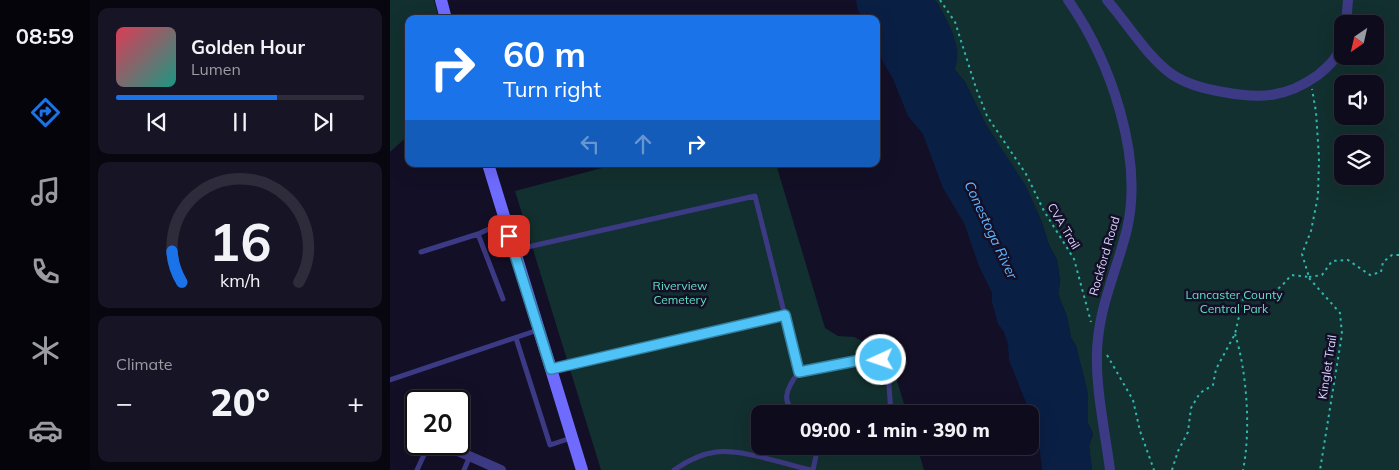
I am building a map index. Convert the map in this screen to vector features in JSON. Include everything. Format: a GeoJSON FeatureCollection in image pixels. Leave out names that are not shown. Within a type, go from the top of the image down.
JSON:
{"type":"FeatureCollection","features":[{"type":"Feature","properties":{"kind":"main road"},"geometry":{"type":"LineString","coordinates":[[440,0],[445,15]]}},
{"type":"Feature","properties":{"kind":"main road"},"geometry":{"type":"LineString","coordinates":[[489,167],[504,222],[582,470]]}},
{"type":"Feature","properties":{"kind":"street","name":"Rockford Road"},"geometry":{"type":"LineString","coordinates":[[1068,0],[1094,47],[1110,83],[1123,127],[1130,165],[1130,203],[1127,227],[1103,309],[1097,341],[1098,384],[1110,470]]}},
{"type":"Feature","properties":{"kind":"street"},"geometry":{"type":"LineString","coordinates":[[1107,0],[1162,66],[1189,84],[1246,96],[1263,97],[1293,90],[1310,80],[1332,63],[1334,59]]}},
{"type":"Feature","properties":{"kind":"street"},"geometry":{"type":"LineString","coordinates":[[1347,15],[1348,0]]}},
{"type":"Feature","properties":{"kind":"street"},"geometry":{"type":"LineString","coordinates":[[470,456],[501,470]]}},
{"type":"Feature","properties":{"kind":"lane"},"geometry":{"type":"LineString","coordinates":[[513,250],[755,196],[799,372]]}},
{"type":"Feature","properties":{"kind":"lane"},"geometry":{"type":"LineString","coordinates":[[421,252],[478,234],[504,222]]}},
{"type":"Feature","properties":{"kind":"lane"},"geometry":{"type":"LineString","coordinates":[[478,234],[502,300]]}},
{"type":"Feature","properties":{"kind":"lane"},"geometry":{"type":"LineString","coordinates":[[551,369],[785,315]]}},
{"type":"Feature","properties":{"kind":"lane"},"geometry":{"type":"LineString","coordinates":[[390,380],[538,330]]}},
{"type":"Feature","properties":{"kind":"lane"},"geometry":{"type":"LineString","coordinates":[[516,338],[550,445],[572,438]]}},
{"type":"Feature","properties":{"kind":"lane"},"geometry":{"type":"LineString","coordinates":[[790,405],[787,402],[786,391],[799,372],[871,358],[881,360],[888,371],[890,405]]}},
{"type":"Feature","properties":{"kind":"lane"},"geometry":{"type":"LineString","coordinates":[[674,470],[690,459],[717,452],[751,455],[812,470],[816,455]]}},
{"type":"Feature","properties":{"kind":"lane"},"geometry":{"type":"LineString","coordinates":[[417,470],[424,455]]}},
{"type":"Feature","properties":{"kind":"lane"},"geometry":{"type":"LineString","coordinates":[[464,470],[470,456]]}},
{"type":"Feature","properties":{"kind":"path","name":"CVA Trail"},"geometry":{"type":"LineString","coordinates":[[940,0],[955,22],[987,116],[1026,174],[1044,211],[1074,259],[1097,341]]}},
{"type":"Feature","properties":{"kind":"path"},"geometry":{"type":"LineString","coordinates":[[1309,278],[1302,254],[1311,231],[1318,196],[1320,158],[1316,112],[1310,80]]}},
{"type":"Feature","properties":{"kind":"path"},"geometry":{"type":"LineString","coordinates":[[1172,470],[1178,450],[1188,432],[1191,408],[1200,393],[1213,384],[1216,369],[1235,334],[1243,299],[1270,295],[1281,288],[1291,275],[1309,278],[1322,275],[1332,261],[1348,260],[1370,275],[1381,272],[1383,262],[1392,255],[1399,255]]}},
{"type":"Feature","properties":{"kind":"path","name":"Kinglet Trail"},"geometry":{"type":"LineString","coordinates":[[1309,278],[1340,313],[1342,334],[1320,470]]}},
{"type":"Feature","properties":{"kind":"path"},"geometry":{"type":"LineString","coordinates":[[1235,334],[1241,352],[1247,411],[1248,445],[1243,470]]}},
{"type":"Feature","properties":{"kind":"path"},"geometry":{"type":"LineString","coordinates":[[1106,355],[1133,400],[1140,431],[1154,470]]}},
{"type":"Feature","properties":{"kind":"green space"},"geometry":{"type":"Polygon","coordinates":[[[390,0],[434,0],[438,15],[405,15],[405,139],[390,152],[390,0]]]}},
{"type":"Feature","properties":{"kind":"green space","name":"Lancaster County Central Park"},"geometry":{"type":"Polygon","coordinates":[[[935,0],[1399,0],[1399,470],[1092,470],[1089,446],[1093,434],[1088,423],[1088,394],[1076,346],[1071,338],[1067,317],[1058,294],[1060,281],[1057,260],[1025,186],[986,125],[965,82],[954,69],[957,53],[948,24],[935,0]]]}},
{"type":"Feature","properties":{"kind":"green space","name":"Riverview Cemetery"},"geometry":{"type":"Polygon","coordinates":[[[606,167],[777,167],[825,328],[838,336],[854,337],[880,350],[892,364],[904,405],[751,405],[751,455],[920,455],[924,470],[601,470],[515,191],[606,167]]]}},
{"type":"Feature","properties":{"kind":"water","name":"Conestoga River"},"geometry":{"type":"Polygon","coordinates":[[[856,0],[935,0],[949,24],[956,43],[957,52],[957,61],[954,69],[965,82],[986,125],[1026,186],[1041,220],[1049,245],[1057,260],[1060,281],[1058,294],[1067,317],[1071,338],[1076,346],[1088,394],[1088,423],[1093,434],[1089,446],[1092,470],[1042,470],[1039,442],[1039,405],[1027,405],[1009,360],[1008,344],[1004,332],[998,324],[992,302],[992,293],[979,266],[964,223],[943,188],[923,134],[908,116],[893,79],[882,60],[880,54],[880,15],[862,15],[858,11],[856,0]]]}},
{"type":"Feature","properties":{"kind":"route"},"geometry":{"type":"LineString","coordinates":[[509,236],[551,369],[785,315],[799,372],[871,358],[881,360]]}}]}
